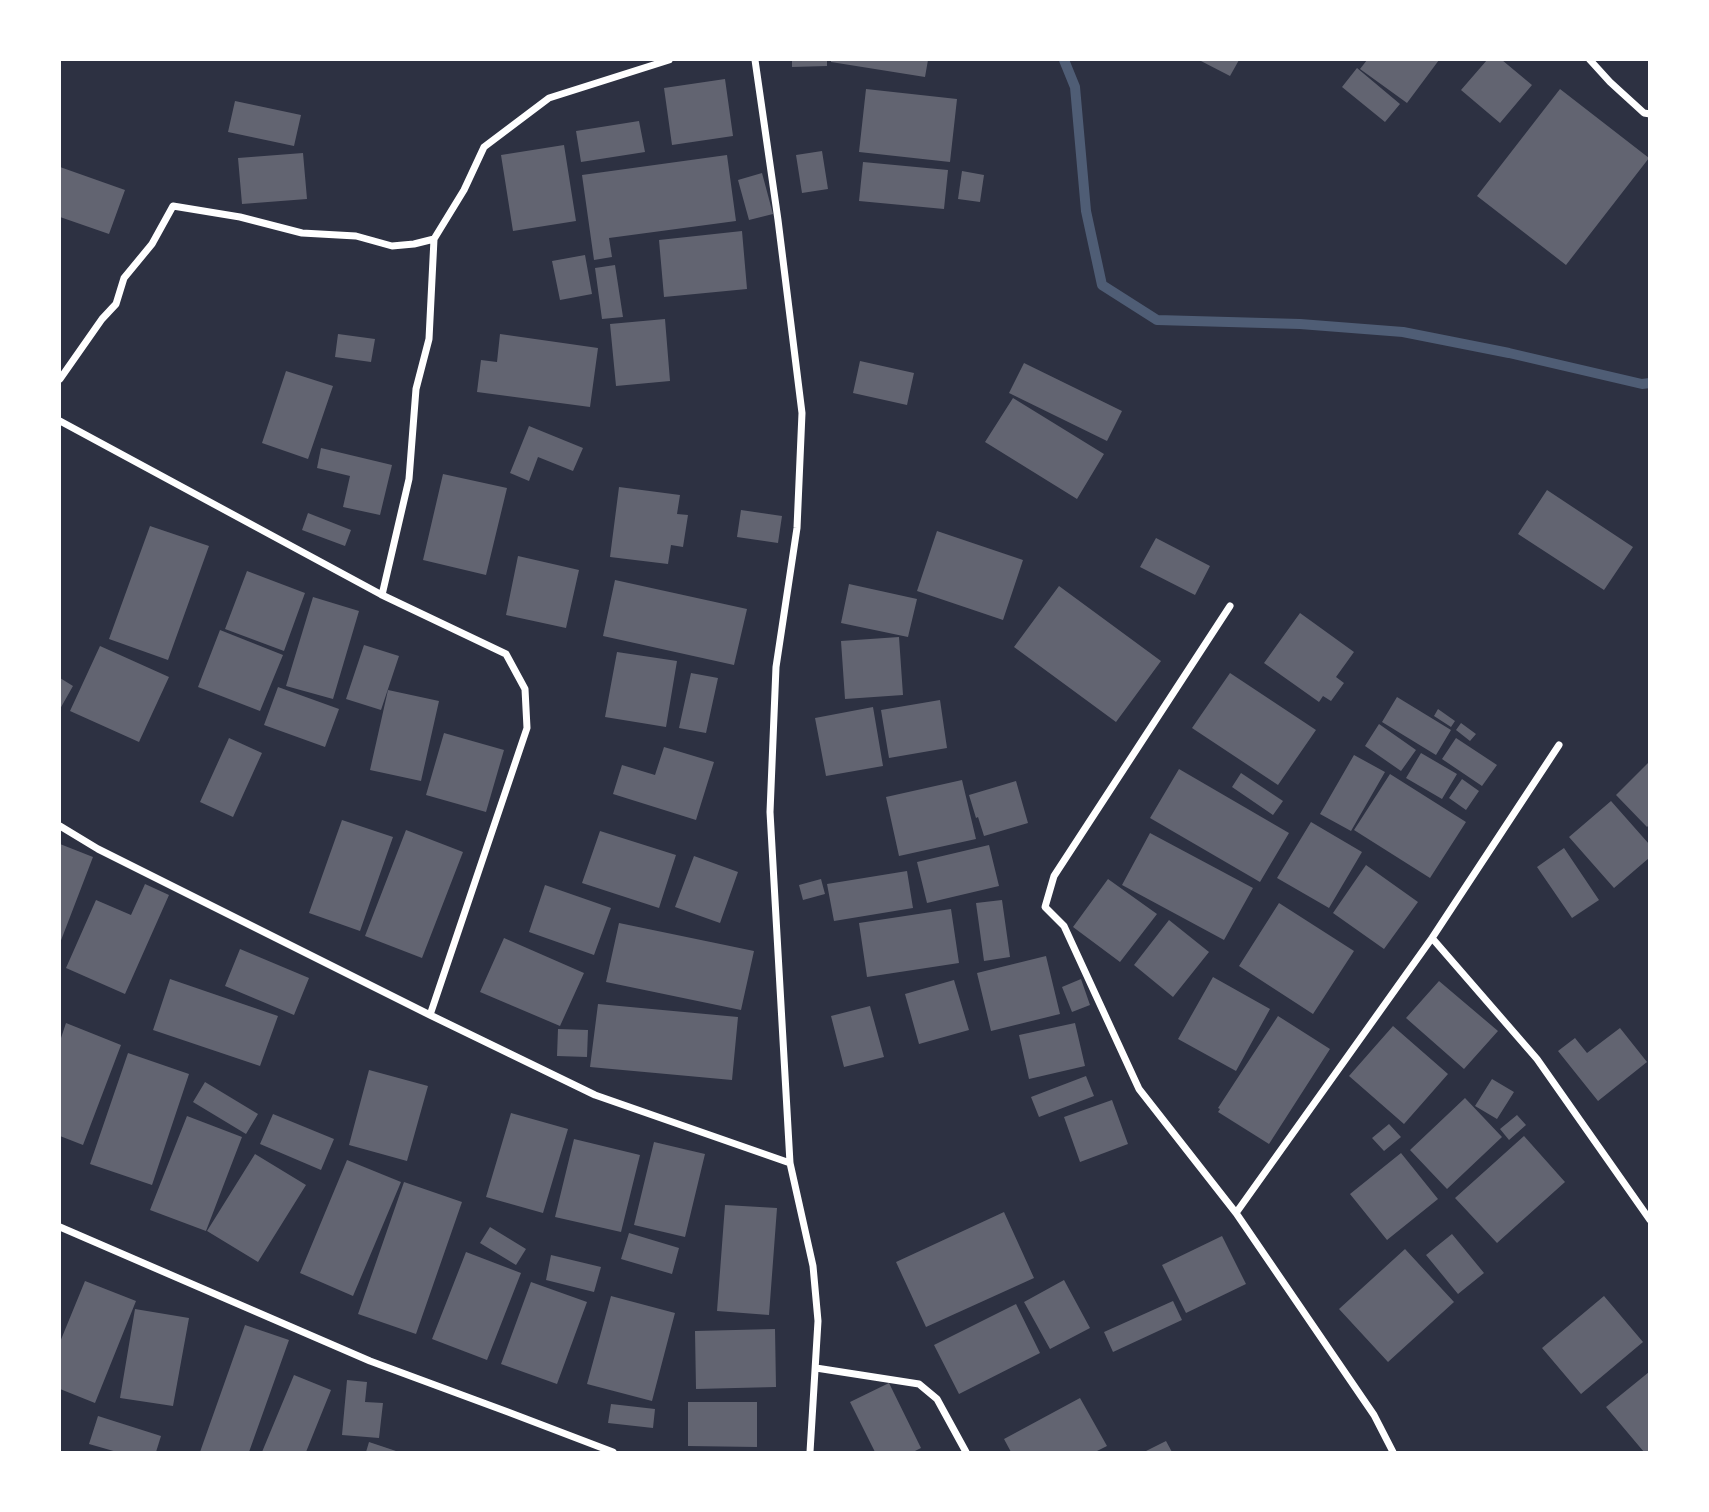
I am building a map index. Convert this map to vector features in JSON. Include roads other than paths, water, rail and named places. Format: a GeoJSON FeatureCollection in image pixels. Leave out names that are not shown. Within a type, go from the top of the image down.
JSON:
{"type":"FeatureCollection","features":[{"type":"Feature","properties":{"kind":"street"},"geometry":{"type":"LineString","coordinates":[[382,595],[409,479],[416,389],[429,339],[434,239],[464,190],[484,147],[549,98],[669,60]]}},
{"type":"Feature","properties":{"kind":"street"},"geometry":{"type":"LineString","coordinates":[[755,60],[802,413],[797,528],[775,667],[770,812],[790,1163],[813,1266],[818,1321],[810,1452]]}},
{"type":"Feature","properties":{"kind":"street"},"geometry":{"type":"LineString","coordinates":[[1590,60],[1644,113],[1650,114]]}},
{"type":"Feature","properties":{"kind":"street"},"geometry":{"type":"LineString","coordinates":[[60,379],[102,319],[116,304],[124,278],[152,244],[173,206],[240,217],[302,233],[356,236],[392,246],[434,239]]}},
{"type":"Feature","properties":{"kind":"street"},"geometry":{"type":"LineString","coordinates":[[60,421],[382,595],[506,654],[525,689],[527,728],[430,1015]]}},
{"type":"Feature","properties":{"kind":"street"},"geometry":{"type":"LineString","coordinates":[[1230,606],[1054,876],[1045,906],[1064,926],[1139,1089],[1236,1213],[1374,1415],[1393,1452]]}},
{"type":"Feature","properties":{"kind":"street"},"geometry":{"type":"LineString","coordinates":[[1236,1213],[1432,938],[1559,745]]}},
{"type":"Feature","properties":{"kind":"street"},"geometry":{"type":"LineString","coordinates":[[60,826],[98,849],[595,1095],[790,1163]]}},
{"type":"Feature","properties":{"kind":"street"},"geometry":{"type":"LineString","coordinates":[[1432,938],[1537,1059],[1650,1220]]}},
{"type":"Feature","properties":{"kind":"street"},"geometry":{"type":"LineString","coordinates":[[60,1227],[370,1361],[613,1452]]}},
{"type":"Feature","properties":{"kind":"street"},"geometry":{"type":"LineString","coordinates":[[816,1368],[919,1384],[937,1399],[966,1452]]}},
{"type":"Feature","properties":{"kind":"waterway"},"geometry":{"type":"LineString","coordinates":[[1064,60],[1075,87],[1086,211],[1102,285],[1157,320],[1300,324],[1403,332],[1642,384],[1650,383]]}}]}
